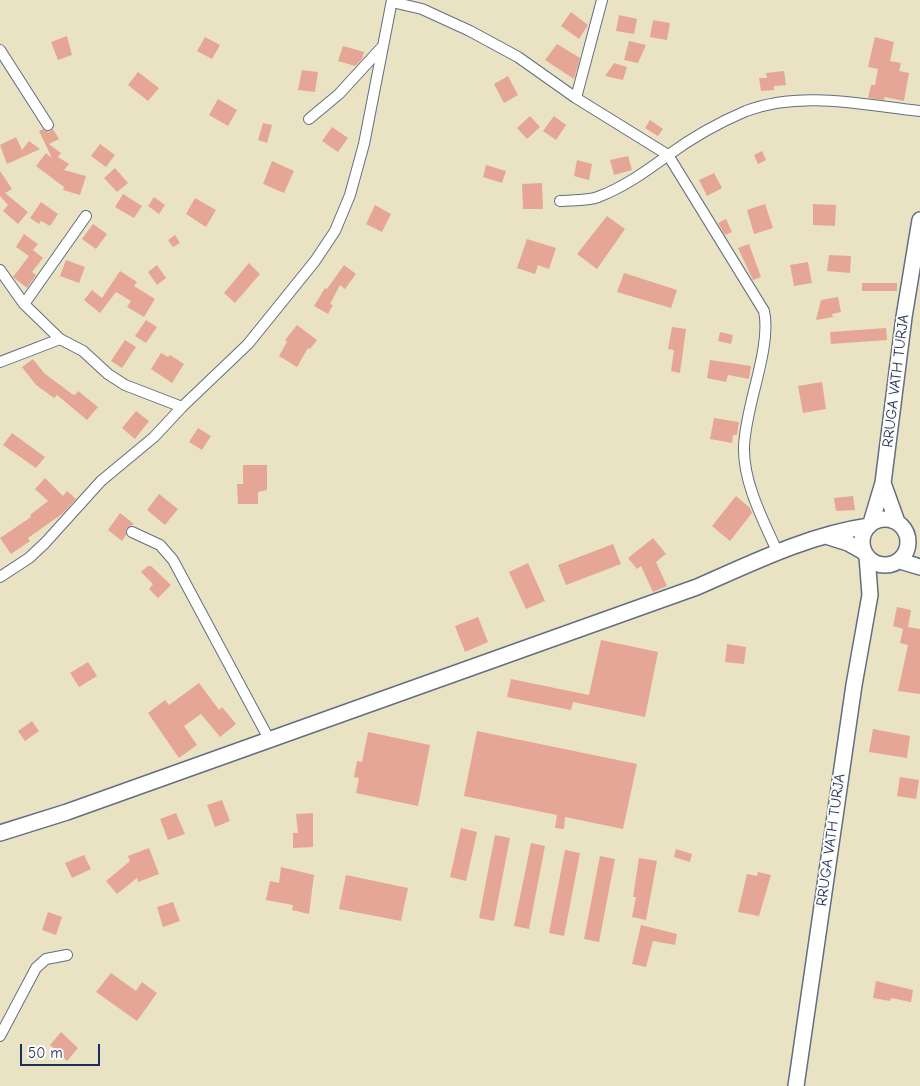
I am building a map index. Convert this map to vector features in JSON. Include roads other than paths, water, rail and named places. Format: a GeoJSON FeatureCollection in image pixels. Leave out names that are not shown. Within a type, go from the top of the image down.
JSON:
{"type":"FeatureCollection","features":[{"type":"Feature","properties":{"kind":"street"},"geometry":{"type":"LineString","coordinates":[[576,98],[602,0]]}},
{"type":"Feature","properties":{"kind":"street"},"geometry":{"type":"LineString","coordinates":[[0,576],[29,558],[45,543],[91,491],[154,437],[182,407],[202,390],[266,323],[335,231],[350,195],[364,144],[392,1],[422,9],[470,31],[518,57],[576,98],[668,156],[764,311],[766,332],[745,430],[744,448],[750,482],[777,552]]}},
{"type":"Feature","properties":{"kind":"street"},"geometry":{"type":"LineString","coordinates":[[309,120],[339,94],[383,46]]}},
{"type":"Feature","properties":{"kind":"street"},"geometry":{"type":"LineString","coordinates":[[0,50],[48,125]]}},
{"type":"Feature","properties":{"kind":"street"},"geometry":{"type":"LineString","coordinates":[[560,201],[596,197],[630,182],[668,156],[746,112],[768,105],[824,101],[920,111]]}},
{"type":"Feature","properties":{"kind":"street"},"geometry":{"type":"LineString","coordinates":[[24,304],[86,216]]}},
{"type":"Feature","properties":{"kind":"street","name":"RRUGA VATH TURJA"},"geometry":{"type":"LineString","coordinates":[[796,1086],[854,685],[870,595],[866,554],[862,539],[870,525],[884,483],[904,317],[920,220]]}},
{"type":"Feature","properties":{"kind":"street"},"geometry":{"type":"LineString","coordinates":[[0,270],[24,304],[60,338],[83,351],[108,374],[124,385],[182,407]]}},
{"type":"Feature","properties":{"kind":"street"},"geometry":{"type":"LineString","coordinates":[[0,362],[60,338]]}},
{"type":"Feature","properties":{"kind":"street","name":"RRUGA VATH TURJA"},"geometry":{"type":"LineString","coordinates":[[870,595],[878,581],[906,554],[909,546],[908,536],[904,528],[897,522],[884,483]]}},
{"type":"Feature","properties":{"kind":"street"},"geometry":{"type":"LineString","coordinates":[[0,833],[697,587],[777,552],[826,536],[870,525],[880,519],[889,519],[897,522]]}},
{"type":"Feature","properties":{"kind":"street"},"geometry":{"type":"LineString","coordinates":[[132,532],[160,545],[173,560],[269,739]]}},
{"type":"Feature","properties":{"kind":"street"},"geometry":{"type":"LineString","coordinates":[[826,536],[848,543],[882,566],[896,563],[920,567]]}},
{"type":"Feature","properties":{"kind":"street"},"geometry":{"type":"LineString","coordinates":[[908,536],[920,550]]}},
{"type":"Feature","properties":{"kind":"street"},"geometry":{"type":"LineString","coordinates":[[0,1036],[36,968],[46,959],[67,955]]}}]}
